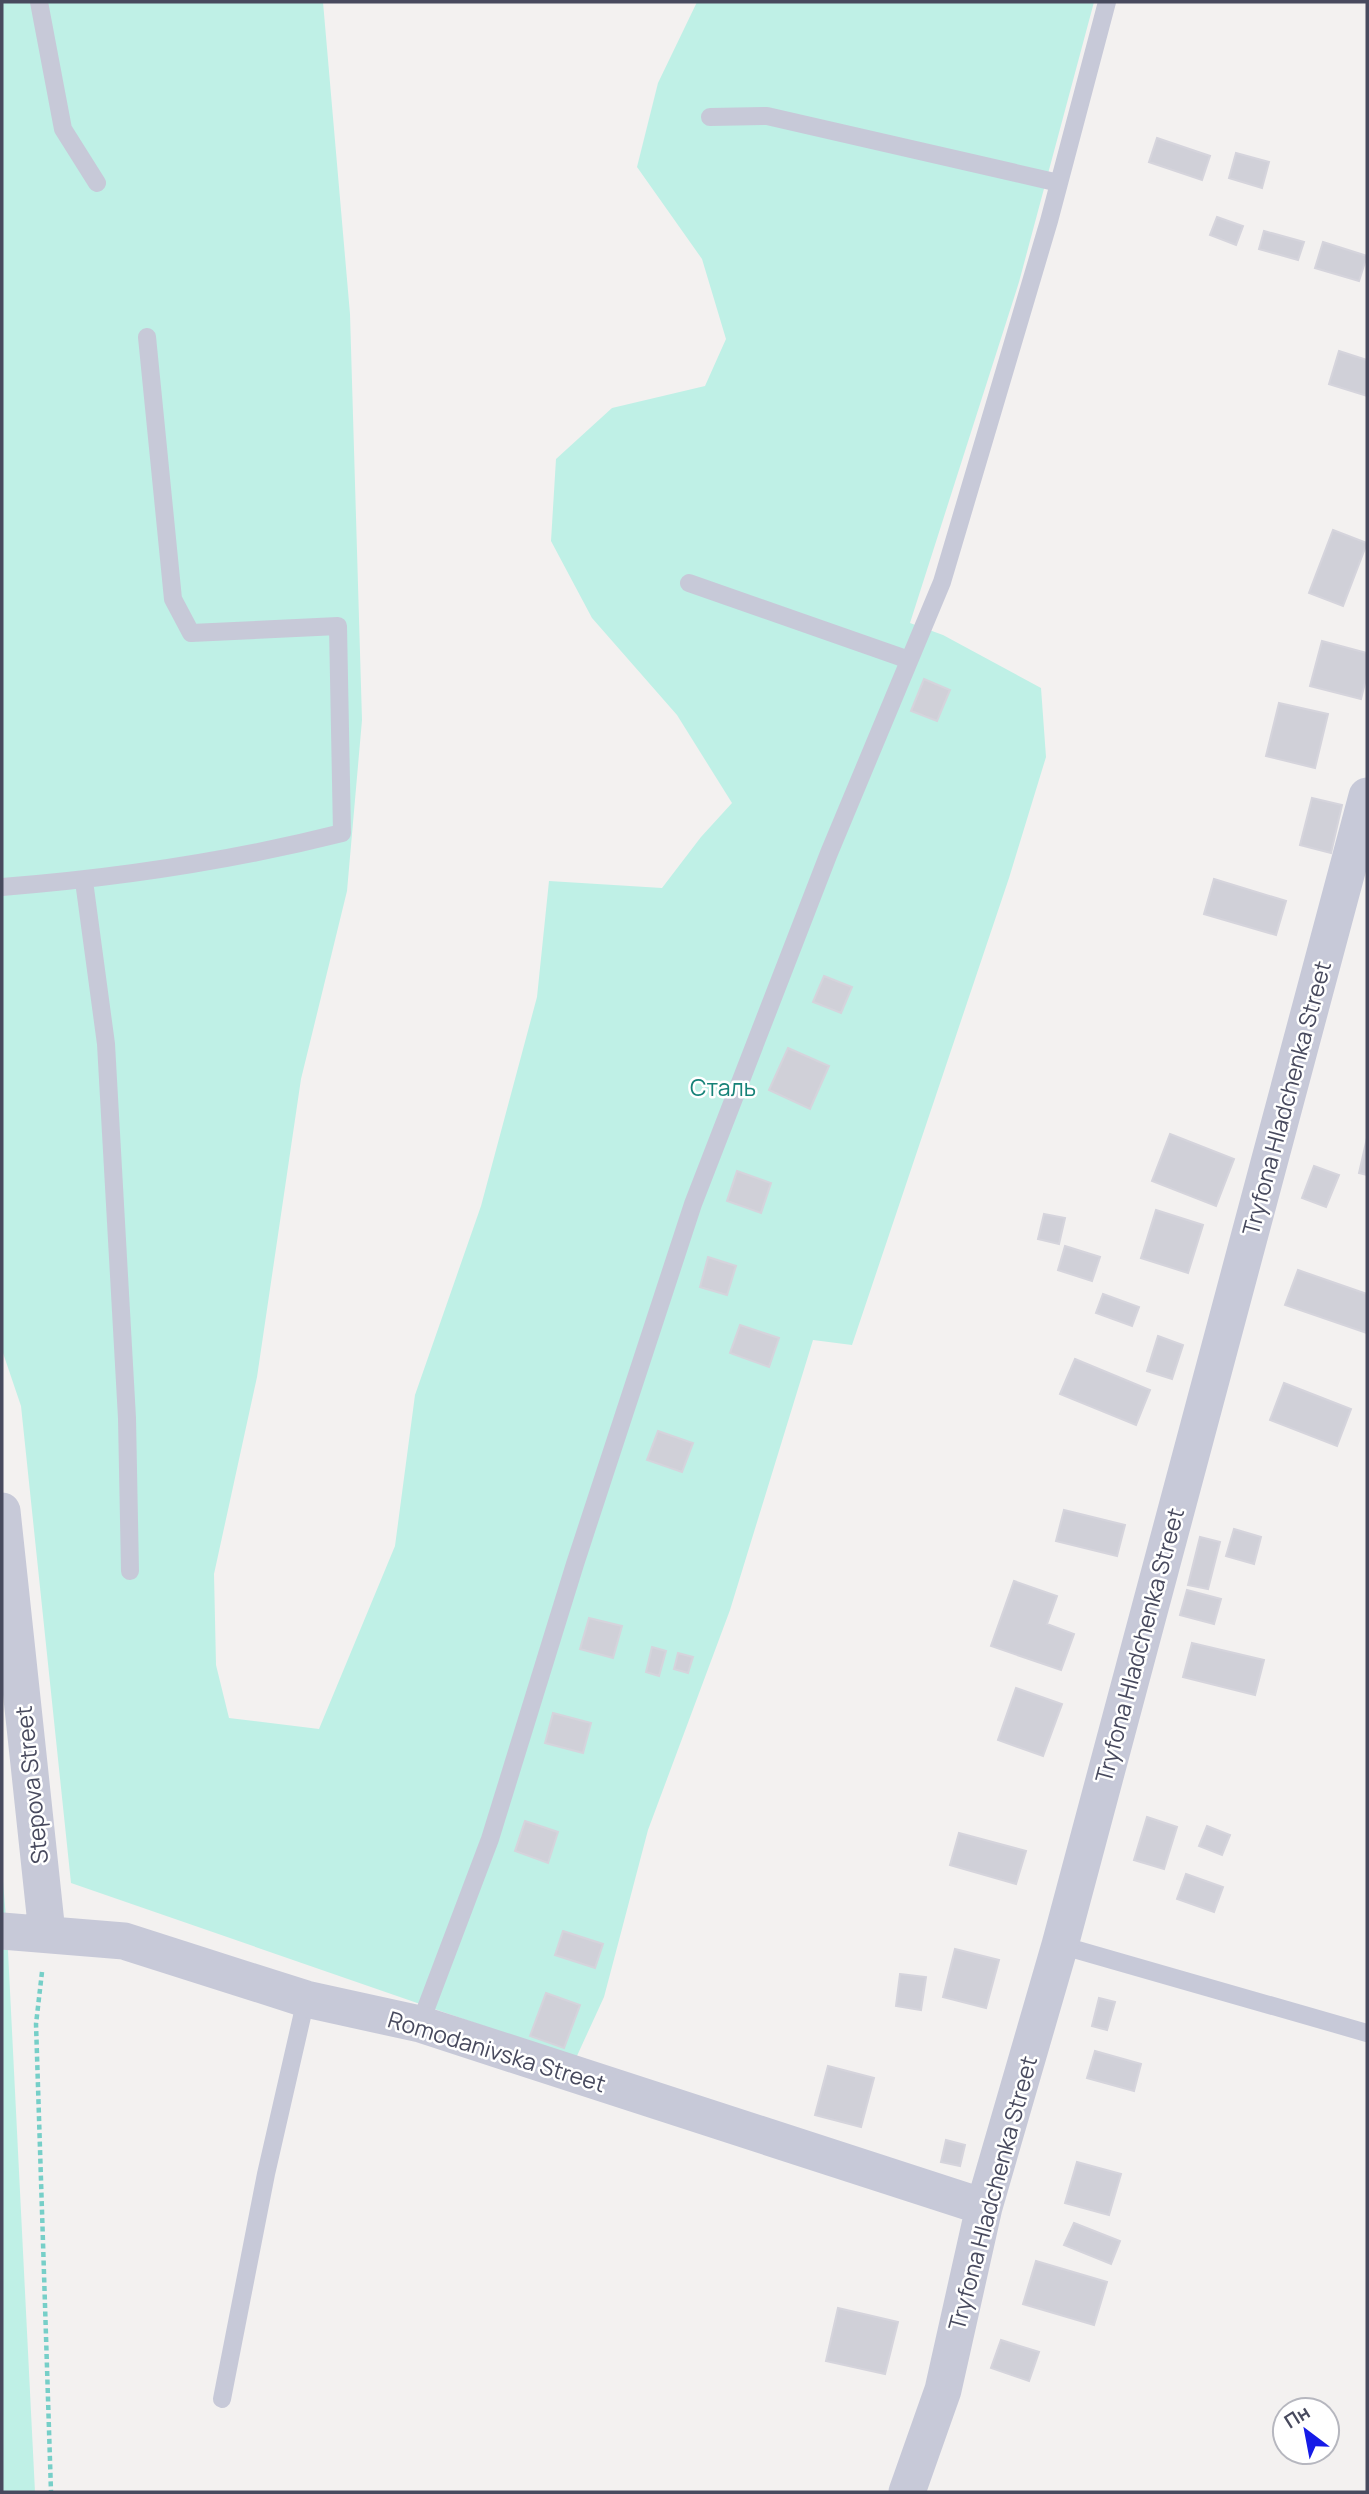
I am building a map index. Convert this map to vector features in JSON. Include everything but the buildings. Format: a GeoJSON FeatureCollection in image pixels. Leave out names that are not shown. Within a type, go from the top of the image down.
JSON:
{"type":"FeatureCollection","features":[{"type":"Feature","properties":{"kind":"street","name":"Tryfona Hladchenka Street"},"geometry":{"type":"LineString","coordinates":[[907,2492],[943,2390],[984,2207],[1060,1945],[1367,796]]}},
{"type":"Feature","properties":{"kind":"street","name":"Stepova Street"},"geometry":{"type":"LineString","coordinates":[[2,1511],[47,1933]]}},
{"type":"Feature","properties":{"kind":"street","name":"Romodanivska Street"},"geometry":{"type":"LineString","coordinates":[[2,1931],[124,1941],[306,1999],[420,2024],[984,2207]]}},
{"type":"Feature","properties":{"kind":"lane"},"geometry":{"type":"LineString","coordinates":[[39,2],[63,129],[97,183]]}},
{"type":"Feature","properties":{"kind":"lane"},"geometry":{"type":"LineString","coordinates":[[420,2024],[490,1839],[575,1564],[693,1204],[829,853],[942,582],[1059,183],[1107,2]]}},
{"type":"Feature","properties":{"kind":"lane"},"geometry":{"type":"LineString","coordinates":[[710,117],[766,116],[1059,183]]}},
{"type":"Feature","properties":{"kind":"lane"},"geometry":{"type":"LineString","coordinates":[[2,887],[84,881],[275,850],[342,833],[338,626],[191,633],[173,599],[147,337]]}},
{"type":"Feature","properties":{"kind":"lane"},"geometry":{"type":"LineString","coordinates":[[689,583],[909,660]]}},
{"type":"Feature","properties":{"kind":"lane"},"geometry":{"type":"LineString","coordinates":[[84,881],[106,1044],[127,1418],[130,1571]]}},
{"type":"Feature","properties":{"kind":"lane"},"geometry":{"type":"LineString","coordinates":[[1060,1945],[1367,2033]]}},
{"type":"Feature","properties":{"kind":"lane"},"geometry":{"type":"LineString","coordinates":[[222,2399],[266,2174],[306,1999]]}},
{"type":"Feature","properties":{"kind":"path"},"geometry":{"type":"LineString","coordinates":[[47,1933],[36,2024],[51,2492]]}},
{"type":"Feature","properties":{"kind":"green space","name":"Сталь"},"geometry":{"type":"Polygon","coordinates":[[[2,2],[323,2],[350,314],[362,720],[347,891],[301,1079],[257,1377],[214,1574],[216,1665],[229,1718],[319,1729],[395,1546],[415,1395],[481,1206],[537,997],[549,881],[662,888],[701,837],[732,803],[677,715],[592,618],[551,541],[556,459],[612,408],[705,386],[726,339],[702,259],[637,167],[658,83],[697,2],[1094,2],[1019,282],[910,623],[943,635],[1041,688],[1046,757],[1009,878],[852,1345],[813,1340],[730,1610],[648,1830],[604,1997],[576,2058],[71,1883],[21,1406],[2,1350],[2,2]]]}},
{"type":"Feature","properties":{"kind":"green space"},"geometry":{"type":"Polygon","coordinates":[[[2,1869],[7,1931],[35,2492],[2,2492],[2,1869]]]}}]}
